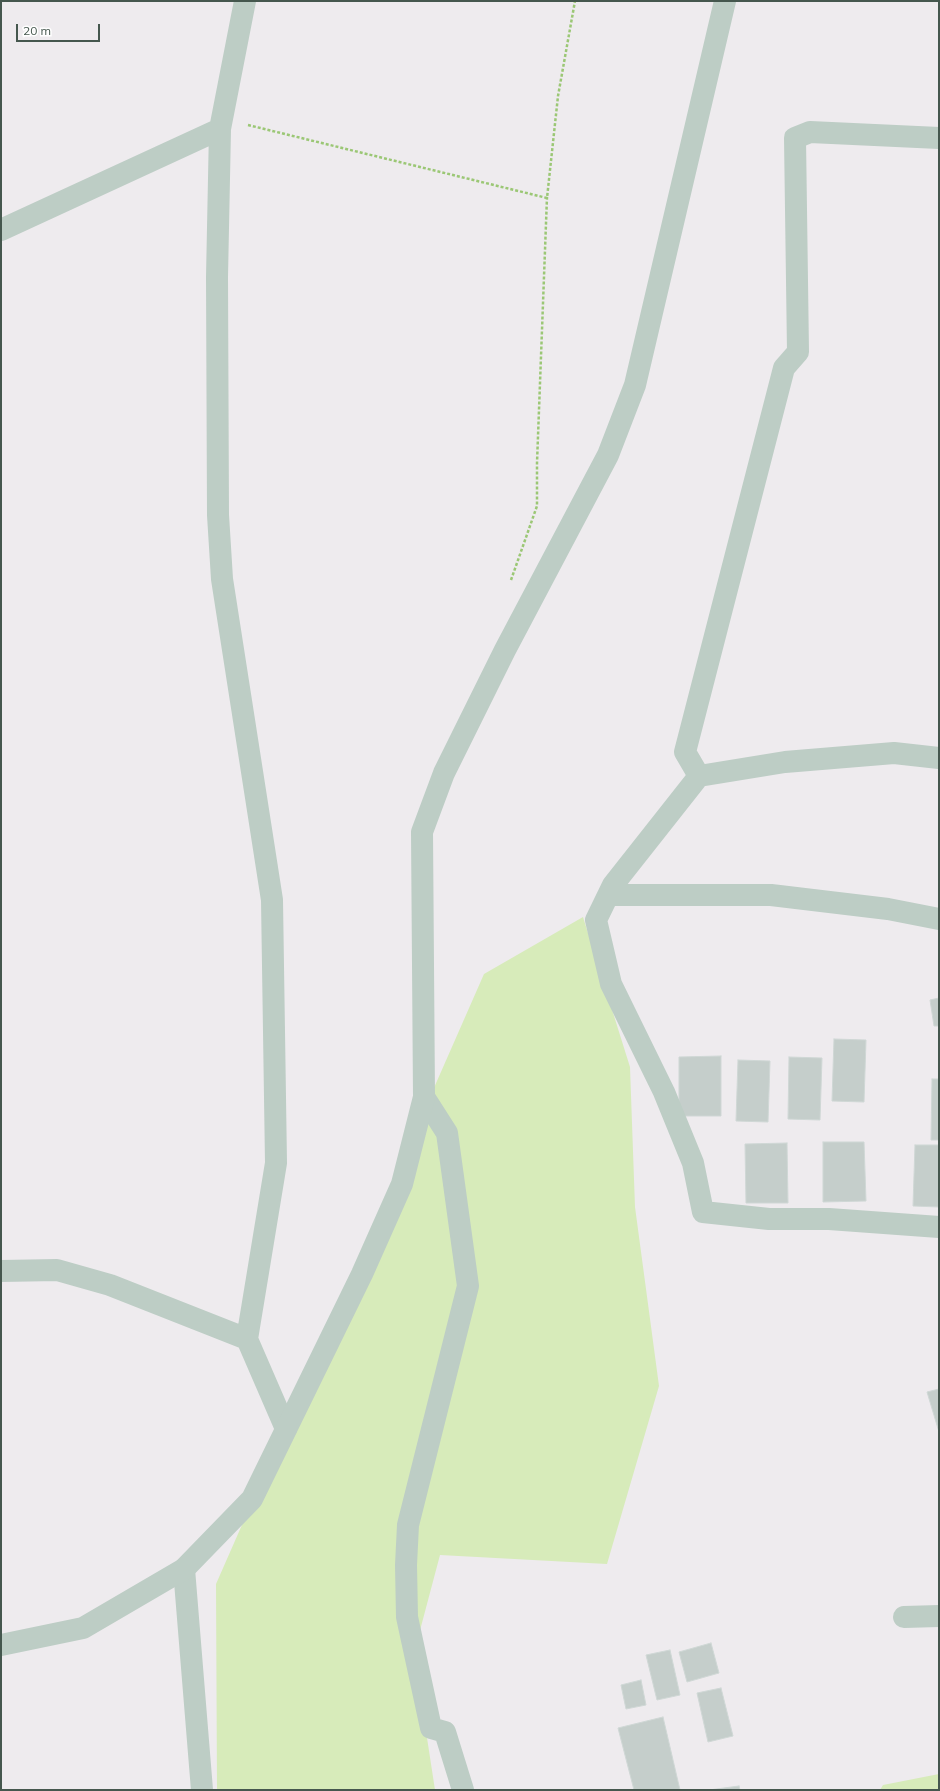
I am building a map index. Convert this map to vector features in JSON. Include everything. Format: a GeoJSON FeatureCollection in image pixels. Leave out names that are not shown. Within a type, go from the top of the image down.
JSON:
{"type":"FeatureCollection","features":[{"type":"Feature","properties":{"kind":"street"},"geometry":{"type":"LineString","coordinates":[[245,1],[221,124],[217,293],[218,515],[222,579],[272,900],[276,1163],[247,1339],[286,1429]]}},
{"type":"Feature","properties":{"kind":"street"},"geometry":{"type":"LineString","coordinates":[[1,1645],[83,1628],[184,1568],[252,1499],[362,1274],[402,1184],[424,1097],[422,832],[444,773],[505,650],[608,455],[635,385],[724,1]]}},
{"type":"Feature","properties":{"kind":"street"},"geometry":{"type":"LineString","coordinates":[[1,230],[221,124]]}},
{"type":"Feature","properties":{"kind":"street"},"geometry":{"type":"LineString","coordinates":[[699,776],[685,752],[784,368],[798,352],[795,138],[810,132],[939,138]]}},
{"type":"Feature","properties":{"kind":"street"},"geometry":{"type":"LineString","coordinates":[[939,758],[894,753],[785,762],[699,776],[614,885],[596,920],[611,984],[664,1092],[693,1164],[703,1212],[768,1219],[829,1219],[939,1227]]}},
{"type":"Feature","properties":{"kind":"street"},"geometry":{"type":"LineString","coordinates":[[609,895],[771,894],[888,909],[939,919]]}},
{"type":"Feature","properties":{"kind":"street"},"geometry":{"type":"LineString","coordinates":[[424,1097],[447,1133],[468,1286],[408,1524],[406,1565],[407,1617],[431,1728],[445,1732],[463,1790]]}},
{"type":"Feature","properties":{"kind":"street"},"geometry":{"type":"LineString","coordinates":[[1,1271],[57,1270],[110,1285],[247,1339]]}},
{"type":"Feature","properties":{"kind":"street"},"geometry":{"type":"LineString","coordinates":[[184,1568],[202,1790]]}},
{"type":"Feature","properties":{"kind":"street"},"geometry":{"type":"LineString","coordinates":[[904,1617],[939,1616]]}},
{"type":"Feature","properties":{"kind":"path"},"geometry":{"type":"LineString","coordinates":[[511,581],[537,506],[537,463],[547,197],[558,96],[575,1]]}},
{"type":"Feature","properties":{"kind":"path"},"geometry":{"type":"LineString","coordinates":[[221,124],[547,197]]}},
{"type":"Feature","properties":{"kind":"green space"},"geometry":{"type":"Polygon","coordinates":[[[583,917],[630,1067],[635,1207],[659,1386],[607,1564],[440,1555],[414,1653],[435,1790],[217,1790],[216,1584],[484,974],[583,917]]]}},
{"type":"Feature","properties":{"kind":"green space"},"geometry":{"type":"Polygon","coordinates":[[[939,1774],[939,1790],[880,1790],[883,1785],[939,1774]]]}},
{"type":"Feature","properties":{"kind":"building"},"geometry":{"type":"Polygon","coordinates":[[[939,998],[939,1026],[934,1026],[930,1000],[939,998]]]}},
{"type":"Feature","properties":{"kind":"building"},"geometry":{"type":"Polygon","coordinates":[[[834,1039],[866,1040],[864,1102],[832,1101],[834,1039]]]}},
{"type":"Feature","properties":{"kind":"building"},"geometry":{"type":"Polygon","coordinates":[[[721,1056],[721,1116],[679,1116],[679,1057],[721,1056]]]}},
{"type":"Feature","properties":{"kind":"building"},"geometry":{"type":"Polygon","coordinates":[[[789,1057],[822,1058],[820,1120],[788,1119],[789,1057]]]}},
{"type":"Feature","properties":{"kind":"building"},"geometry":{"type":"Polygon","coordinates":[[[738,1060],[770,1061],[768,1122],[736,1121],[738,1060]]]}},
{"type":"Feature","properties":{"kind":"building"},"geometry":{"type":"Polygon","coordinates":[[[932,1079],[939,1079],[939,1140],[931,1140],[932,1079]]]}},
{"type":"Feature","properties":{"kind":"building"},"geometry":{"type":"Polygon","coordinates":[[[823,1142],[864,1142],[866,1201],[823,1202],[823,1142]]]}},
{"type":"Feature","properties":{"kind":"building"},"geometry":{"type":"Polygon","coordinates":[[[787,1143],[788,1203],[746,1203],[745,1144],[787,1143]]]}},
{"type":"Feature","properties":{"kind":"building"},"geometry":{"type":"Polygon","coordinates":[[[915,1145],[939,1145],[939,1207],[913,1206],[915,1145]]]}},
{"type":"Feature","properties":{"kind":"building"},"geometry":{"type":"Polygon","coordinates":[[[939,1389],[939,1432],[927,1392],[939,1389]]]}},
{"type":"Feature","properties":{"kind":"building"},"geometry":{"type":"Polygon","coordinates":[[[711,1643],[719,1673],[687,1682],[679,1652],[711,1643]]]}},
{"type":"Feature","properties":{"kind":"building"},"geometry":{"type":"Polygon","coordinates":[[[670,1650],[680,1695],[657,1700],[646,1655],[670,1650]]]}},
{"type":"Feature","properties":{"kind":"building"},"geometry":{"type":"Polygon","coordinates":[[[641,1680],[646,1705],[626,1709],[621,1685],[641,1680]]]}},
{"type":"Feature","properties":{"kind":"building"},"geometry":{"type":"Polygon","coordinates":[[[721,1688],[733,1736],[708,1742],[697,1693],[721,1688]]]}},
{"type":"Feature","properties":{"kind":"building"},"geometry":{"type":"Polygon","coordinates":[[[663,1717],[680,1790],[634,1790],[618,1728],[663,1717]]]}},
{"type":"Feature","properties":{"kind":"building"},"geometry":{"type":"Polygon","coordinates":[[[739,1786],[740,1790],[709,1790],[739,1786]]]}}]}
